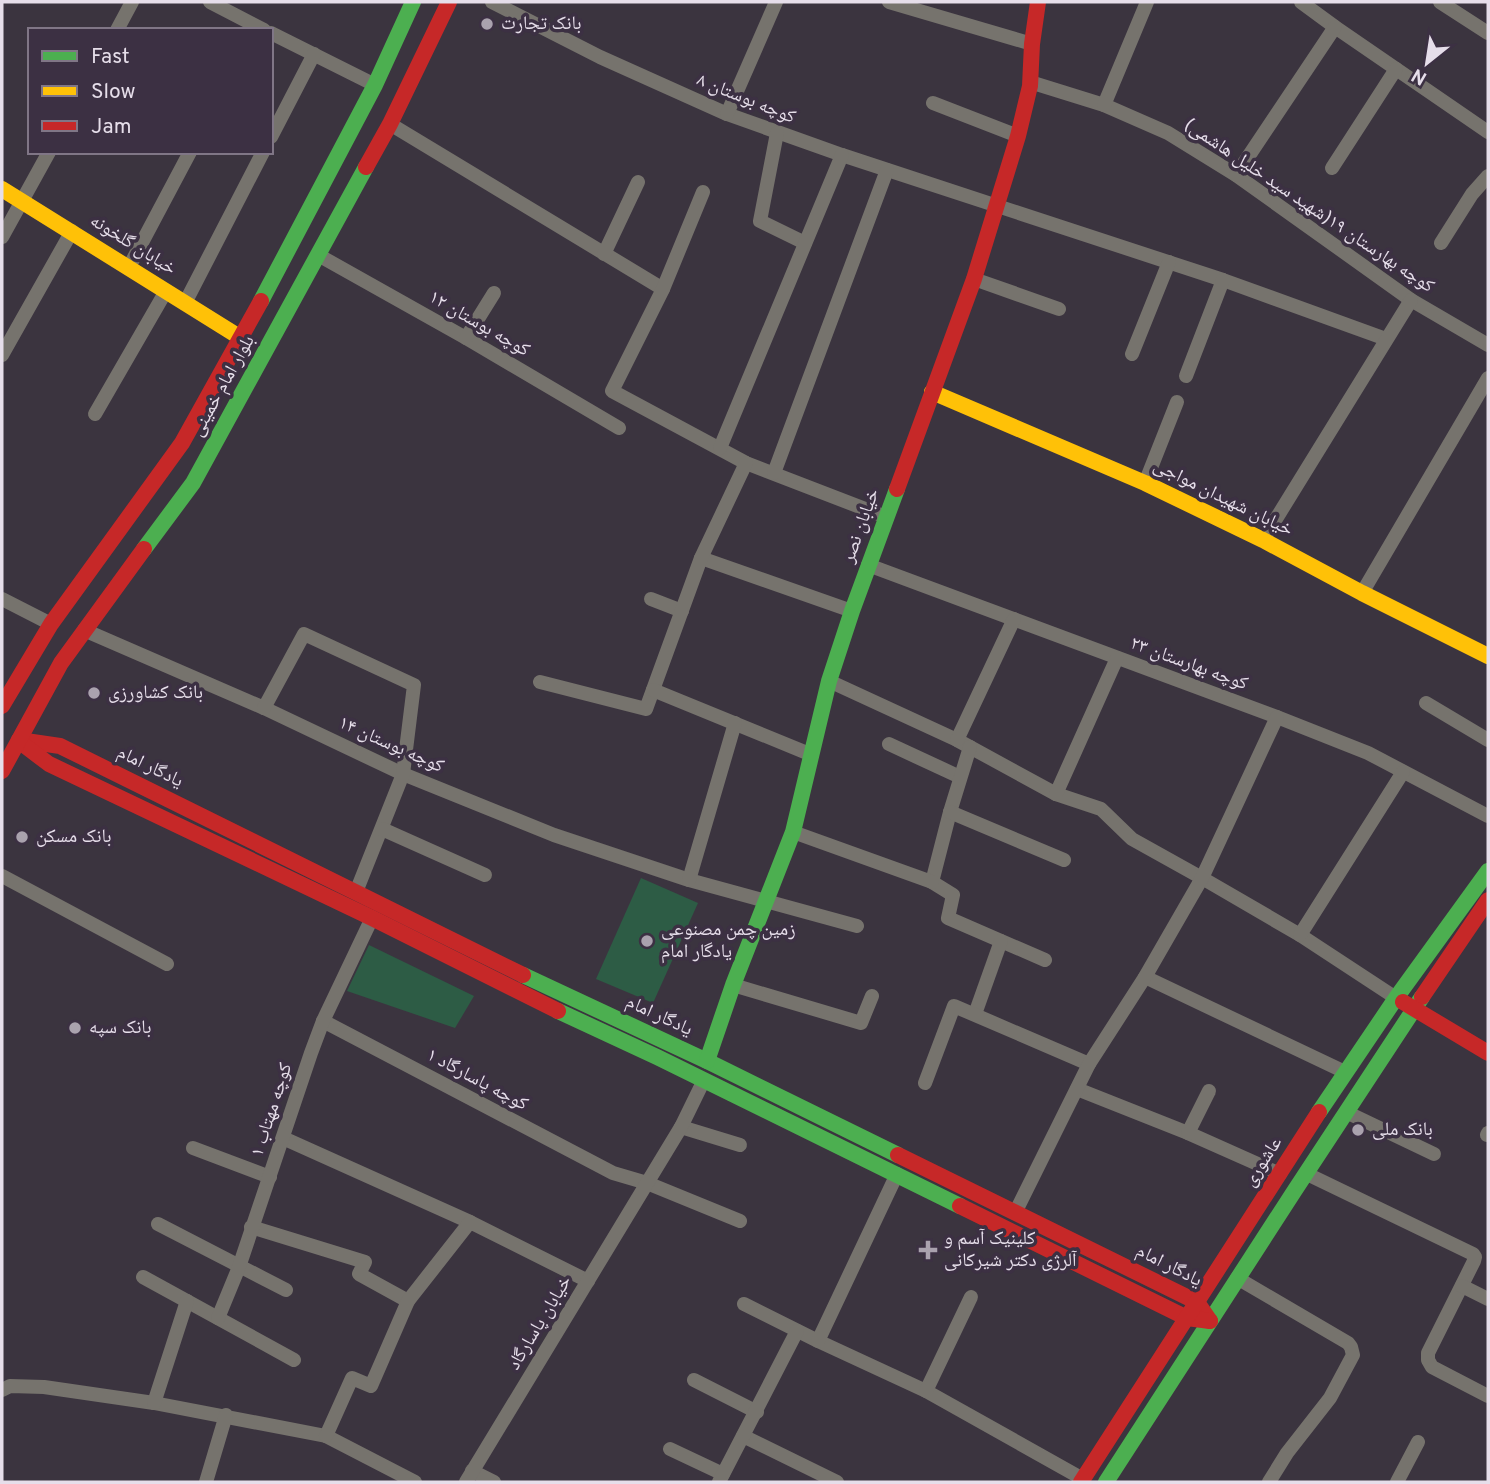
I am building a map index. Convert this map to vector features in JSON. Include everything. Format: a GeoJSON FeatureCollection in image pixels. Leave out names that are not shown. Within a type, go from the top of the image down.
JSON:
{"type":"FeatureCollection","features":[{"type":"Feature","properties":{"kind":"street"},"geometry":{"type":"LineString","coordinates":[[118,28],[132,2]]}},
{"type":"Feature","properties":{"kind":"street"},"geometry":{"type":"LineString","coordinates":[[210,2],[258,28]]}},
{"type":"Feature","properties":{"kind":"street","name":"بلوار امام خمینی"},"geometry":{"type":"LineString","coordinates":[[2,706],[51,624],[182,443],[318,194],[375,85],[413,2]]}},
{"type":"Feature","properties":{"kind":"street","name":"بلوار امام خمینی"},"geometry":{"type":"LineString","coordinates":[[2,771],[61,663],[193,483],[390,124],[449,2]]}},
{"type":"Feature","properties":{"kind":"street","name":"کوچه بوستان ۸"},"geometry":{"type":"LineString","coordinates":[[492,2],[600,57],[727,114],[777,133],[1169,261],[1386,339]]}},
{"type":"Feature","properties":{"kind":"street"},"geometry":{"type":"LineString","coordinates":[[727,114],[776,2]]}},
{"type":"Feature","properties":{"kind":"street"},"geometry":{"type":"LineString","coordinates":[[889,2],[1032,44]]}},
{"type":"Feature","properties":{"kind":"street","name":"خیابان نصر"},"geometry":{"type":"LineString","coordinates":[[707,1061],[733,985],[793,832],[829,681],[868,565],[974,279],[997,207],[1018,136],[1030,82],[1038,2]]}},
{"type":"Feature","properties":{"kind":"street"},"geometry":{"type":"LineString","coordinates":[[1104,105],[1147,2]]}},
{"type":"Feature","properties":{"kind":"street"},"geometry":{"type":"LineString","coordinates":[[1301,2],[1488,132]]}},
{"type":"Feature","properties":{"kind":"street"},"geometry":{"type":"LineString","coordinates":[[1440,2],[1488,33]]}},
{"type":"Feature","properties":{"kind":"street"},"geometry":{"type":"LineString","coordinates":[[1236,175],[1335,27]]}},
{"type":"Feature","properties":{"kind":"street"},"geometry":{"type":"LineString","coordinates":[[273,35],[375,85]]}},
{"type":"Feature","properties":{"kind":"street"},"geometry":{"type":"LineString","coordinates":[[273,133],[314,54]]}},
{"type":"Feature","properties":{"kind":"street"},"geometry":{"type":"LineString","coordinates":[[1332,168],[1396,69]]}},
{"type":"Feature","properties":{"kind":"street","name":"کوچه بهارستان ۱۹(شهید سید خلیل هاشمی)"},"geometry":{"type":"LineString","coordinates":[[1030,82],[1104,105],[1168,133],[1236,175],[1411,300],[1488,345]]}},
{"type":"Feature","properties":{"kind":"street"},"geometry":{"type":"LineString","coordinates":[[933,103],[1018,136]]}},
{"type":"Feature","properties":{"kind":"street"},"geometry":{"type":"LineString","coordinates":[[390,124],[663,289]]}},
{"type":"Feature","properties":{"kind":"street"},"geometry":{"type":"LineString","coordinates":[[777,133],[761,221],[805,243]]}},
{"type":"Feature","properties":{"kind":"street"},"geometry":{"type":"LineString","coordinates":[[2,237],[48,154]]}},
{"type":"Feature","properties":{"kind":"street"},"geometry":{"type":"LineString","coordinates":[[129,267],[190,154]]}},
{"type":"Feature","properties":{"kind":"street"},"geometry":{"type":"LineString","coordinates":[[185,303],[262,154]]}},
{"type":"Feature","properties":{"kind":"street"},"geometry":{"type":"LineString","coordinates":[[720,448],[842,155]]}},
{"type":"Feature","properties":{"kind":"street"},"geometry":{"type":"LineString","coordinates":[[774,473],[887,170]]}},
{"type":"Feature","properties":{"kind":"street"},"geometry":{"type":"LineString","coordinates":[[1441,243],[1472,194],[1488,176]]}},
{"type":"Feature","properties":{"kind":"street"},"geometry":{"type":"LineString","coordinates":[[604,254],[638,182]]}},
{"type":"Feature","properties":{"kind":"street","name":"خیابان گلخونه"},"geometry":{"type":"LineString","coordinates":[[2,189],[241,338]]}},
{"type":"Feature","properties":{"kind":"street"},"geometry":{"type":"LineString","coordinates":[[703,192],[663,289],[612,391],[746,463],[886,517]]}},
{"type":"Feature","properties":{"kind":"street"},"geometry":{"type":"LineString","coordinates":[[318,194],[327,208],[336,211],[344,208]]}},
{"type":"Feature","properties":{"kind":"street"},"geometry":{"type":"LineString","coordinates":[[2,355],[72,231]]}},
{"type":"Feature","properties":{"kind":"street"},"geometry":{"type":"LineString","coordinates":[[284,258],[292,255],[301,257],[307,263],[309,271]]}},
{"type":"Feature","properties":{"kind":"street","name":"کوچه بوستان ۱۲"},"geometry":{"type":"LineString","coordinates":[[318,255],[619,428]]}},
{"type":"Feature","properties":{"kind":"street"},"geometry":{"type":"LineString","coordinates":[[1132,354],[1169,261]]}},
{"type":"Feature","properties":{"kind":"street"},"geometry":{"type":"LineString","coordinates":[[974,279],[1059,309]]}},
{"type":"Feature","properties":{"kind":"street"},"geometry":{"type":"LineString","coordinates":[[1186,376],[1223,280]]}},
{"type":"Feature","properties":{"kind":"street"},"geometry":{"type":"LineString","coordinates":[[95,414],[166,291]]}},
{"type":"Feature","properties":{"kind":"street"},"geometry":{"type":"LineString","coordinates":[[466,338],[494,293]]}},
{"type":"Feature","properties":{"kind":"street"},"geometry":{"type":"LineString","coordinates":[[1263,540],[1411,300]]}},
{"type":"Feature","properties":{"kind":"street"},"geometry":{"type":"LineString","coordinates":[[1362,593],[1488,377]]}},
{"type":"Feature","properties":{"kind":"street","name":"خیابان شهیدان مواجی"},"geometry":{"type":"LineString","coordinates":[[932,391],[1144,482],[1488,656]]}},
{"type":"Feature","properties":{"kind":"street"},"geometry":{"type":"LineString","coordinates":[[1144,482],[1177,402]]}},
{"type":"Feature","properties":{"kind":"street"},"geometry":{"type":"LineString","coordinates":[[541,682],[646,709],[701,558],[746,463]]}},
{"type":"Feature","properties":{"kind":"street"},"geometry":{"type":"LineString","coordinates":[[701,558],[852,611]]}},
{"type":"Feature","properties":{"kind":"street","name":"کوچه بهارستان ۲۳"},"geometry":{"type":"LineString","coordinates":[[868,565],[1368,753],[1488,816]]}},
{"type":"Feature","properties":{"kind":"street"},"geometry":{"type":"LineString","coordinates":[[651,599],[682,611]]}},
{"type":"Feature","properties":{"kind":"street"},"geometry":{"type":"LineString","coordinates":[[2,600],[51,624]]}},
{"type":"Feature","properties":{"kind":"street"},"geometry":{"type":"LineString","coordinates":[[932,882],[960,777],[964,744],[1014,619]]}},
{"type":"Feature","properties":{"kind":"street","name":"کوچه بوستان ۱۴"},"geometry":{"type":"LineString","coordinates":[[84,630],[264,708],[403,774],[554,835],[689,880],[856,926]]}},
{"type":"Feature","properties":{"kind":"street"},"geometry":{"type":"LineString","coordinates":[[264,708],[304,635],[414,685],[403,774],[356,891]]}},
{"type":"Feature","properties":{"kind":"street"},"geometry":{"type":"LineString","coordinates":[[1056,794],[1117,658]]}},
{"type":"Feature","properties":{"kind":"street"},"geometry":{"type":"LineString","coordinates":[[829,681],[964,744],[1056,794],[1101,809],[1132,839],[1300,935],[1396,998],[1488,1053]]}},
{"type":"Feature","properties":{"kind":"street"},"geometry":{"type":"LineString","coordinates":[[653,690],[812,755]]}},
{"type":"Feature","properties":{"kind":"street"},"geometry":{"type":"LineString","coordinates":[[1426,703],[1488,740]]}},
{"type":"Feature","properties":{"kind":"street"},"geometry":{"type":"LineString","coordinates":[[1015,1213],[1089,1064],[1145,977],[1202,877],[1277,717]]}},
{"type":"Feature","properties":{"kind":"street"},"geometry":{"type":"LineString","coordinates":[[689,880],[735,723]]}},
{"type":"Feature","properties":{"kind":"street","name":"یادگار امام"},"geometry":{"type":"LineString","coordinates":[[19,740],[60,746],[541,984],[707,1061],[1197,1302],[1210,1321]]}},
{"type":"Feature","properties":{"kind":"street","name":"یادگار امام"},"geometry":{"type":"LineString","coordinates":[[19,740],[49,764],[372,918],[533,1000],[705,1080],[1187,1318],[1210,1321]]}},
{"type":"Feature","properties":{"kind":"street"},"geometry":{"type":"LineString","coordinates":[[889,744],[960,777]]}},
{"type":"Feature","properties":{"kind":"street"},"geometry":{"type":"LineString","coordinates":[[1300,935],[1404,772]]}},
{"type":"Feature","properties":{"kind":"street"},"geometry":{"type":"LineString","coordinates":[[950,812],[1064,860]]}},
{"type":"Feature","properties":{"kind":"street"},"geometry":{"type":"LineString","coordinates":[[382,829],[485,875]]}},
{"type":"Feature","properties":{"kind":"street"},"geometry":{"type":"LineString","coordinates":[[793,832],[932,882],[953,895],[948,918],[1045,960]]}},
{"type":"Feature","properties":{"kind":"street","name":"عاشوری"},"geometry":{"type":"LineString","coordinates":[[1082,1481],[1345,1072],[1488,871]]}},
{"type":"Feature","properties":{"kind":"street"},"geometry":{"type":"LineString","coordinates":[[2,876],[167,964]]}},
{"type":"Feature","properties":{"kind":"street"},"geometry":{"type":"LineString","coordinates":[[1106,1482],[1346,1112],[1420,1013],[1488,900]]}},
{"type":"Feature","properties":{"kind":"street","name":"کوچه مهتاب ۱"},"geometry":{"type":"LineString","coordinates":[[218,1318],[239,1267],[323,1021],[372,918]]}},
{"type":"Feature","properties":{"kind":"street"},"geometry":{"type":"LineString","coordinates":[[975,1014],[1001,941]]}},
{"type":"Feature","properties":{"kind":"street"},"geometry":{"type":"LineString","coordinates":[[1145,977],[1345,1072]]}},
{"type":"Feature","properties":{"kind":"street"},"geometry":{"type":"LineString","coordinates":[[533,1000],[541,984]]}},
{"type":"Feature","properties":{"kind":"street"},"geometry":{"type":"LineString","coordinates":[[733,985],[861,1023],[872,996]]}},
{"type":"Feature","properties":{"kind":"street"},"geometry":{"type":"LineString","coordinates":[[925,1083],[954,1006],[1089,1064]]}},
{"type":"Feature","properties":{"kind":"street","name":"کوچه پاسارگاد ۱"},"geometry":{"type":"LineString","coordinates":[[323,1021],[612,1173],[647,1183],[740,1221]]}},
{"type":"Feature","properties":{"kind":"street","name":"خیابان پاسارگاد"},"geometry":{"type":"LineString","coordinates":[[469,1477],[681,1127],[705,1080]]}},
{"type":"Feature","properties":{"kind":"street"},"geometry":{"type":"LineString","coordinates":[[1077,1089],[1188,1133],[1280,1174]]}},
{"type":"Feature","properties":{"kind":"street"},"geometry":{"type":"LineString","coordinates":[[1188,1133],[1209,1091]]}},
{"type":"Feature","properties":{"kind":"street"},"geometry":{"type":"LineString","coordinates":[[1346,1112],[1434,1154]]}},
{"type":"Feature","properties":{"kind":"street"},"geometry":{"type":"LineString","coordinates":[[681,1127],[740,1145]]}},
{"type":"Feature","properties":{"kind":"street"},"geometry":{"type":"LineString","coordinates":[[283,1138],[470,1222],[588,1281]]}},
{"type":"Feature","properties":{"kind":"street"},"geometry":{"type":"LineString","coordinates":[[193,1148],[270,1177]]}},
{"type":"Feature","properties":{"kind":"street"},"geometry":{"type":"LineString","coordinates":[[818,1341],[897,1174]]}},
{"type":"Feature","properties":{"kind":"street"},"geometry":{"type":"LineString","coordinates":[[1307,1174],[1473,1254],[1474,1261],[1428,1353],[1428,1360],[1432,1367],[1488,1396]]}},
{"type":"Feature","properties":{"kind":"street"},"geometry":{"type":"LineString","coordinates":[[326,1436],[352,1378],[371,1386],[408,1301],[470,1222]]}},
{"type":"Feature","properties":{"kind":"street"},"geometry":{"type":"LineString","coordinates":[[158,1224],[286,1290]]}},
{"type":"Feature","properties":{"kind":"street"},"geometry":{"type":"LineString","coordinates":[[251,1227],[365,1262],[359,1275],[408,1301]]}},
{"type":"Feature","properties":{"kind":"street"},"geometry":{"type":"LineString","coordinates":[[143,1276],[294,1360]]}},
{"type":"Feature","properties":{"kind":"street"},"geometry":{"type":"LineString","coordinates":[[1237,1278],[1348,1343],[1353,1355],[1330,1398],[1287,1453],[1269,1482]]}},
{"type":"Feature","properties":{"kind":"street"},"geometry":{"type":"LineString","coordinates":[[1156,1302],[1162,1299],[1164,1286]]}},
{"type":"Feature","properties":{"kind":"street"},"geometry":{"type":"LineString","coordinates":[[1462,1286],[1488,1298]]}},
{"type":"Feature","properties":{"kind":"street"},"geometry":{"type":"LineString","coordinates":[[926,1391],[971,1297]]}},
{"type":"Feature","properties":{"kind":"street"},"geometry":{"type":"LineString","coordinates":[[154,1403],[187,1301]]}},
{"type":"Feature","properties":{"kind":"street"},"geometry":{"type":"LineString","coordinates":[[744,1304],[926,1391],[1082,1481]]}},
{"type":"Feature","properties":{"kind":"street"},"geometry":{"type":"LineString","coordinates":[[670,1449],[721,1478],[797,1331]]}},
{"type":"Feature","properties":{"kind":"street"},"geometry":{"type":"LineString","coordinates":[[694,1380],[757,1412]]}},
{"type":"Feature","properties":{"kind":"street"},"geometry":{"type":"LineString","coordinates":[[2,1390],[10,1386],[44,1387],[154,1403],[326,1436],[415,1482]]}},
{"type":"Feature","properties":{"kind":"street"},"geometry":{"type":"LineString","coordinates":[[206,1482],[226,1416]]}},
{"type":"Feature","properties":{"kind":"street"},"geometry":{"type":"LineString","coordinates":[[743,1436],[837,1482]]}},
{"type":"Feature","properties":{"kind":"street"},"geometry":{"type":"LineString","coordinates":[[1397,1482],[1418,1442]]}},
{"type":"Feature","properties":{"kind":"street"},"geometry":{"type":"LineString","coordinates":[[469,1477],[494,1482]]}},
{"type":"Feature","properties":{"kind":"green space","name":"زمین چمن مصنوعی یادگار امام"},"geometry":{"type":"Polygon","coordinates":[[[641,878],[698,903],[653,1003],[596,979],[641,878]]]}},
{"type":"Feature","properties":{"kind":"green space"},"geometry":{"type":"Polygon","coordinates":[[[369,945],[474,996],[455,1028],[347,991],[369,945]]]}},
{"type":"Feature","properties":{"kind":"traffic: fast"},"geometry":{"type":"LineString","coordinates":[[261,301],[375,85],[413,2]]}},
{"type":"Feature","properties":{"kind":"traffic: fast"},"geometry":{"type":"LineString","coordinates":[[144,549],[193,483],[366,167]]}},
{"type":"Feature","properties":{"kind":"traffic: fast"},"geometry":{"type":"LineString","coordinates":[[707,1061],[733,985],[793,832],[829,681],[897,489]]}},
{"type":"Feature","properties":{"kind":"traffic: fast"},"geometry":{"type":"LineString","coordinates":[[1319,1112],[1396,998],[1488,871]]}},
{"type":"Feature","properties":{"kind":"traffic: fast"},"geometry":{"type":"LineString","coordinates":[[523,975],[898,1155]]}},
{"type":"Feature","properties":{"kind":"traffic: fast"},"geometry":{"type":"LineString","coordinates":[[1106,1482],[1422,997]]}},
{"type":"Feature","properties":{"kind":"traffic: fast"},"geometry":{"type":"LineString","coordinates":[[558,1011],[960,1206]]}},
{"type":"Feature","properties":{"kind":"traffic: slow"},"geometry":{"type":"LineString","coordinates":[[2,189],[241,338]]}},
{"type":"Feature","properties":{"kind":"traffic: slow"},"geometry":{"type":"LineString","coordinates":[[932,392],[1145,483],[1263,540],[1488,656]]}},
{"type":"Feature","properties":{"kind":"traffic: jam"},"geometry":{"type":"LineString","coordinates":[[366,167],[390,124],[449,2]]}},
{"type":"Feature","properties":{"kind":"traffic: jam"},"geometry":{"type":"LineString","coordinates":[[897,489],[974,279],[1018,136],[1030,86],[1038,2]]}},
{"type":"Feature","properties":{"kind":"traffic: jam"},"geometry":{"type":"LineString","coordinates":[[2,706],[51,624],[182,443],[261,301]]}},
{"type":"Feature","properties":{"kind":"traffic: jam"},"geometry":{"type":"LineString","coordinates":[[2,771],[61,663],[144,549]]}},
{"type":"Feature","properties":{"kind":"traffic: jam"},"geometry":{"type":"LineString","coordinates":[[19,740],[60,746],[523,975]]}},
{"type":"Feature","properties":{"kind":"traffic: jam"},"geometry":{"type":"LineString","coordinates":[[20,742],[49,764],[372,918],[558,1011]]}},
{"type":"Feature","properties":{"kind":"traffic: jam"},"geometry":{"type":"LineString","coordinates":[[1422,997],[1488,900]]}},
{"type":"Feature","properties":{"kind":"traffic: jam"},"geometry":{"type":"LineString","coordinates":[[1403,1002],[1488,1053]]}},
{"type":"Feature","properties":{"kind":"traffic: jam"},"geometry":{"type":"LineString","coordinates":[[1081,1482],[1319,1112]]}},
{"type":"Feature","properties":{"kind":"traffic: jam"},"geometry":{"type":"LineString","coordinates":[[898,1155],[1197,1302],[1210,1321]]}},
{"type":"Feature","properties":{"kind":"traffic: jam"},"geometry":{"type":"LineString","coordinates":[[960,1206],[1187,1318],[1210,1321]]}},
{"type":"Feature","properties":{"kind":"place","name":"بانک تجارت"},"geometry":{"type":"Point","coordinates":[487,24]}},
{"type":"Feature","properties":{"kind":"place","name":"بانک کشاورزی"},"geometry":{"type":"Point","coordinates":[94,693]}},
{"type":"Feature","properties":{"kind":"place","name":"بانک مسکن"},"geometry":{"type":"Point","coordinates":[22,837]}},
{"type":"Feature","properties":{"kind":"place","name":"زمین چمن مصنوعی یادگار امام"},"geometry":{"type":"Point","coordinates":[647,941]}},
{"type":"Feature","properties":{"kind":"place","name":"بانک سپه"},"geometry":{"type":"Point","coordinates":[75,1028]}},
{"type":"Feature","properties":{"kind":"place","name":"بانک ملی"},"geometry":{"type":"Point","coordinates":[1358,1130]}},
{"type":"Feature","properties":{"kind":"place","name":"کلینیک آسم و آلرژی دکتر شیرکانی"},"geometry":{"type":"Point","coordinates":[928,1250]}}]}
